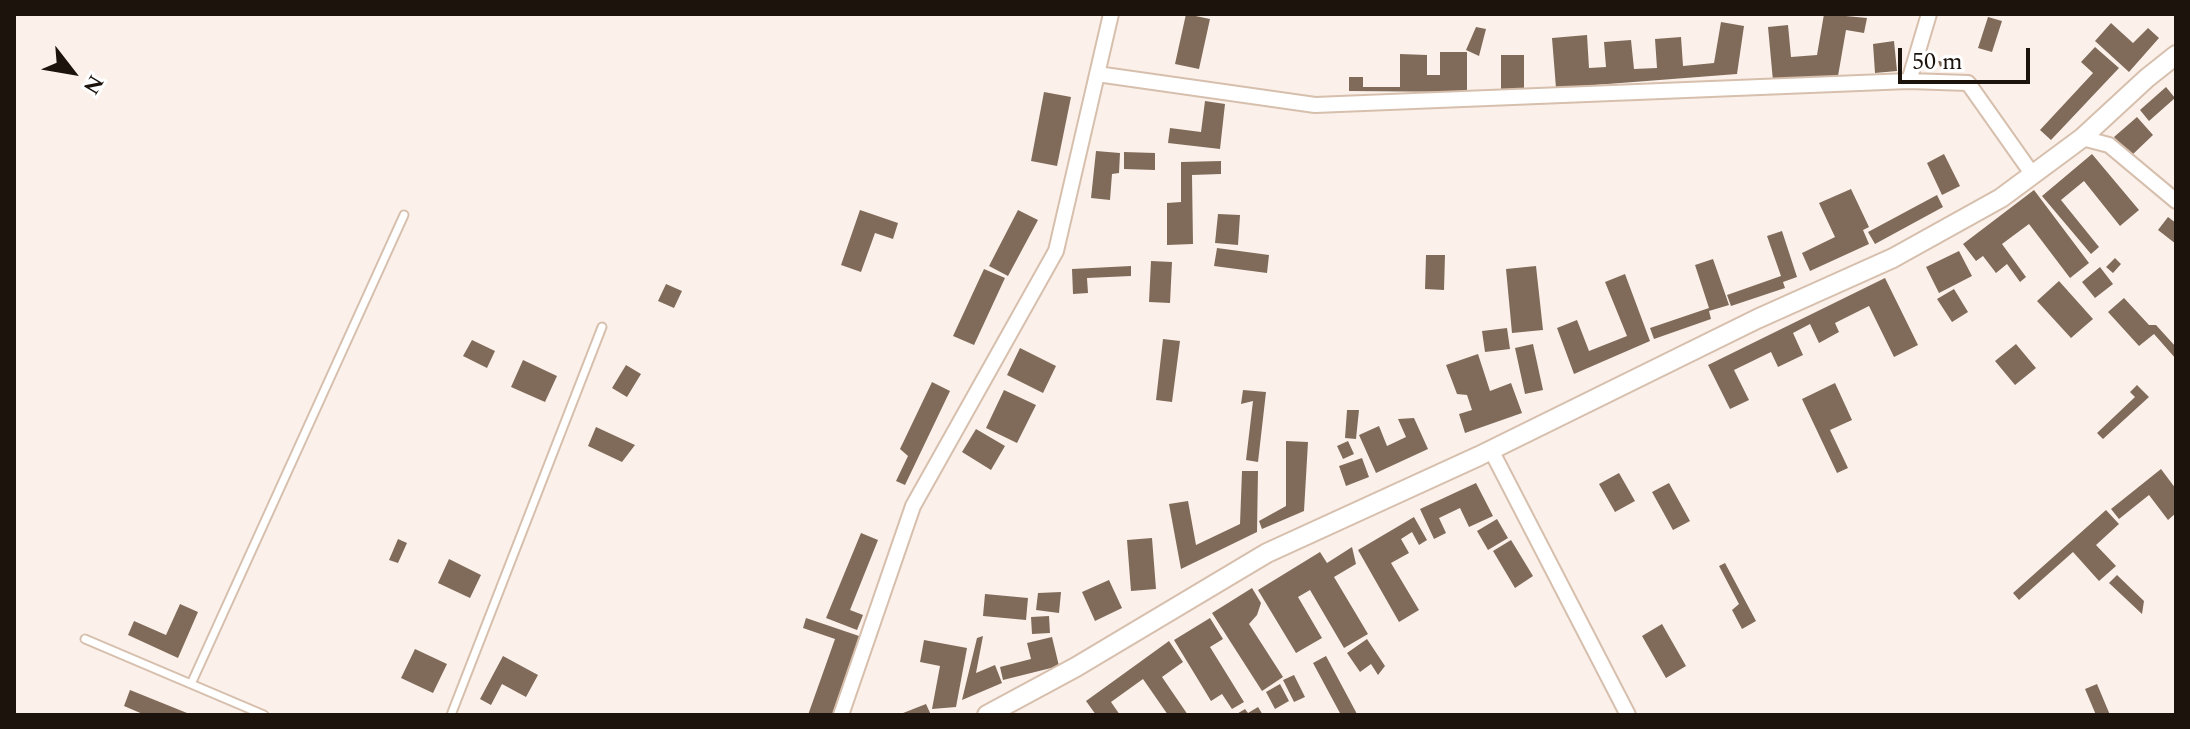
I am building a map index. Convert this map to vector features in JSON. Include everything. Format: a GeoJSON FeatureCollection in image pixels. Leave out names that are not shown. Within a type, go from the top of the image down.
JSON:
{"type":"FeatureCollection","features":[{"type":"Feature","properties":{"kind":"street"},"geometry":{"type":"LineString","coordinates":[[841,715],[913,506],[1056,251],[1111,14]]}},
{"type":"Feature","properties":{"kind":"street"},"geometry":{"type":"LineString","coordinates":[[1909,81],[1929,14]]}},
{"type":"Feature","properties":{"kind":"street"},"geometry":{"type":"LineString","coordinates":[[987,715],[1076,667],[1267,553],[1491,450],[1757,319],[1893,258],[2001,198],[2082,138],[2176,55]]}},
{"type":"Feature","properties":{"kind":"street"},"geometry":{"type":"LineString","coordinates":[[1097,74],[1315,105],[1909,81],[1968,83],[2033,175]]}},
{"type":"Feature","properties":{"kind":"street"},"geometry":{"type":"LineString","coordinates":[[2082,138],[2109,145],[2176,201]]}},
{"type":"Feature","properties":{"kind":"street"},"geometry":{"type":"LineString","coordinates":[[1491,450],[1628,715]]}},
{"type":"Feature","properties":{"kind":"lane"},"geometry":{"type":"LineString","coordinates":[[191,684],[404,215]]}},
{"type":"Feature","properties":{"kind":"lane"},"geometry":{"type":"LineString","coordinates":[[451,715],[602,327]]}},
{"type":"Feature","properties":{"kind":"lane"},"geometry":{"type":"LineString","coordinates":[[85,639],[264,715]]}},
{"type":"Feature","properties":{"kind":"building"},"geometry":{"type":"Polygon","coordinates":[[[1186,14],[1210,19],[1199,69],[1175,64],[1186,14]]]}},
{"type":"Feature","properties":{"kind":"building"},"geometry":{"type":"Polygon","coordinates":[[[1824,14],[1867,18],[1864,33],[1846,30],[1838,76],[1773,81],[1768,27],[1788,25],[1791,57],[1817,55],[1824,14]]]}},
{"type":"Feature","properties":{"kind":"building"},"geometry":{"type":"Polygon","coordinates":[[[1988,17],[2002,21],[1992,52],[1978,48],[1988,17]]]}},
{"type":"Feature","properties":{"kind":"building"},"geometry":{"type":"Polygon","coordinates":[[[1721,22],[1744,26],[1737,74],[1556,88],[1552,38],[1587,35],[1589,68],[1606,67],[1604,42],[1631,40],[1634,69],[1657,68],[1655,39],[1681,37],[1683,66],[1714,63],[1721,22]]]}},
{"type":"Feature","properties":{"kind":"building"},"geometry":{"type":"Polygon","coordinates":[[[2111,23],[2133,43],[2148,28],[2159,38],[2129,72],[2095,41],[2111,23]]]}},
{"type":"Feature","properties":{"kind":"building"},"geometry":{"type":"Polygon","coordinates":[[[1476,27],[1486,29],[1479,56],[1466,50],[1476,27]]]}},
{"type":"Feature","properties":{"kind":"building"},"geometry":{"type":"Polygon","coordinates":[[[1894,41],[1897,71],[1875,73],[1873,44],[1894,41]]]}},
{"type":"Feature","properties":{"kind":"building"},"geometry":{"type":"Polygon","coordinates":[[[2095,47],[2119,68],[2051,140],[2040,130],[2093,73],[2081,62],[2095,47]]]}},
{"type":"Feature","properties":{"kind":"building"},"geometry":{"type":"Polygon","coordinates":[[[1440,52],[1467,52],[1467,92],[1349,91],[1349,77],[1363,77],[1363,87],[1400,87],[1400,54],[1427,55],[1427,75],[1440,75],[1440,52]]]}},
{"type":"Feature","properties":{"kind":"building"},"geometry":{"type":"Polygon","coordinates":[[[1501,55],[1524,55],[1524,91],[1501,93],[1501,55]]]}},
{"type":"Feature","properties":{"kind":"building"},"geometry":{"type":"Polygon","coordinates":[[[1938,61],[1959,61],[1954,70],[1942,72],[1938,61]]]}},
{"type":"Feature","properties":{"kind":"building"},"geometry":{"type":"Polygon","coordinates":[[[2166,87],[2175,98],[2149,121],[2140,110],[2166,87]]]}},
{"type":"Feature","properties":{"kind":"building"},"geometry":{"type":"Polygon","coordinates":[[[1044,92],[1071,97],[1057,166],[1031,161],[1044,92]]]}},
{"type":"Feature","properties":{"kind":"building"},"geometry":{"type":"Polygon","coordinates":[[[1205,101],[1225,104],[1220,149],[1168,143],[1170,128],[1201,132],[1205,101]]]}},
{"type":"Feature","properties":{"kind":"building"},"geometry":{"type":"Polygon","coordinates":[[[2137,117],[2153,135],[2131,156],[2114,137],[2137,117]]]}},
{"type":"Feature","properties":{"kind":"building"},"geometry":{"type":"Polygon","coordinates":[[[1096,151],[1120,153],[1119,173],[1112,174],[1110,200],[1091,198],[1096,151]]]}},
{"type":"Feature","properties":{"kind":"building"},"geometry":{"type":"Polygon","coordinates":[[[1124,152],[1155,153],[1155,170],[1124,169],[1124,152]]]}},
{"type":"Feature","properties":{"kind":"building"},"geometry":{"type":"Polygon","coordinates":[[[1944,154],[1960,186],[1942,195],[1927,163],[1944,154]]]}},
{"type":"Feature","properties":{"kind":"building"},"geometry":{"type":"Polygon","coordinates":[[[2092,154],[2139,210],[2120,226],[2084,181],[2061,200],[2099,247],[2091,254],[2042,196],[2092,154]]]}},
{"type":"Feature","properties":{"kind":"building"},"geometry":{"type":"Polygon","coordinates":[[[1221,161],[1221,174],[1192,175],[1193,244],[1167,245],[1167,203],[1181,202],[1181,162],[1221,161]]]}},
{"type":"Feature","properties":{"kind":"building"},"geometry":{"type":"Polygon","coordinates":[[[1851,189],[1869,227],[1863,230],[1869,244],[1810,271],[1802,253],[1835,237],[1819,203],[1851,189]]]}},
{"type":"Feature","properties":{"kind":"building"},"geometry":{"type":"Polygon","coordinates":[[[2034,190],[2089,263],[2070,278],[2029,224],[2002,244],[2026,277],[2020,282],[2007,264],[1996,273],[1983,256],[1976,261],[1963,244],[2034,190]]]}},
{"type":"Feature","properties":{"kind":"building"},"geometry":{"type":"Polygon","coordinates":[[[1937,195],[1943,207],[1875,244],[1868,232],[1937,195]]]}},
{"type":"Feature","properties":{"kind":"building"},"geometry":{"type":"Polygon","coordinates":[[[860,210],[898,223],[893,239],[875,233],[861,272],[841,265],[860,210]]]}},
{"type":"Feature","properties":{"kind":"building"},"geometry":{"type":"Polygon","coordinates":[[[1018,210],[1038,220],[1008,276],[989,266],[1018,210]]]}},
{"type":"Feature","properties":{"kind":"building"},"geometry":{"type":"Polygon","coordinates":[[[1218,214],[1240,215],[1238,245],[1215,243],[1218,214]]]}},
{"type":"Feature","properties":{"kind":"building"},"geometry":{"type":"Polygon","coordinates":[[[2168,217],[2176,223],[2176,244],[2158,230],[2168,217]]]}},
{"type":"Feature","properties":{"kind":"building"},"geometry":{"type":"Polygon","coordinates":[[[1782,231],[1797,277],[1783,282],[1785,288],[1731,306],[1727,295],[1781,276],[1767,236],[1782,231]]]}},
{"type":"Feature","properties":{"kind":"building"},"geometry":{"type":"Polygon","coordinates":[[[1217,248],[1269,255],[1267,273],[1214,266],[1217,248]]]}},
{"type":"Feature","properties":{"kind":"building"},"geometry":{"type":"Polygon","coordinates":[[[1959,251],[1972,276],[1939,293],[1926,267],[1959,251]]]}},
{"type":"Feature","properties":{"kind":"building"},"geometry":{"type":"Polygon","coordinates":[[[1426,255],[1445,255],[1444,290],[1425,289],[1426,255]]]}},
{"type":"Feature","properties":{"kind":"building"},"geometry":{"type":"Polygon","coordinates":[[[2115,258],[2121,264],[2113,273],[2106,267],[2115,258]]]}},
{"type":"Feature","properties":{"kind":"building"},"geometry":{"type":"Polygon","coordinates":[[[1713,259],[1729,305],[1709,311],[1711,319],[1654,339],[1650,328],[1709,308],[1695,265],[1713,259]]]}},
{"type":"Feature","properties":{"kind":"building"},"geometry":{"type":"Polygon","coordinates":[[[1151,261],[1172,262],[1170,303],[1149,302],[1151,261]]]}},
{"type":"Feature","properties":{"kind":"building"},"geometry":{"type":"Polygon","coordinates":[[[1131,266],[1131,276],[1087,278],[1088,293],[1073,294],[1072,269],[1131,266]]]}},
{"type":"Feature","properties":{"kind":"building"},"geometry":{"type":"Polygon","coordinates":[[[1536,266],[1543,330],[1512,333],[1506,269],[1536,266]]]}},
{"type":"Feature","properties":{"kind":"building"},"geometry":{"type":"Polygon","coordinates":[[[2100,267],[2113,284],[2095,298],[2082,282],[2100,267]]]}},
{"type":"Feature","properties":{"kind":"building"},"geometry":{"type":"Polygon","coordinates":[[[984,269],[1005,278],[974,345],[953,336],[984,269]]]}},
{"type":"Feature","properties":{"kind":"building"},"geometry":{"type":"Polygon","coordinates":[[[1625,274],[1650,341],[1574,374],[1557,328],[1577,320],[1589,351],[1627,336],[1605,282],[1625,274]]]}},
{"type":"Feature","properties":{"kind":"building"},"geometry":{"type":"Polygon","coordinates":[[[1885,278],[1918,345],[1894,357],[1869,306],[1835,323],[1839,332],[1819,343],[1810,324],[1793,333],[1803,355],[1778,367],[1771,352],[1734,370],[1749,400],[1730,409],[1708,365],[1885,278]]]}},
{"type":"Feature","properties":{"kind":"building"},"geometry":{"type":"Polygon","coordinates":[[[2059,281],[2093,319],[2071,338],[2037,301],[2059,281]]]}},
{"type":"Feature","properties":{"kind":"building"},"geometry":{"type":"Polygon","coordinates":[[[666,284],[682,291],[674,308],[658,301],[666,284]]]}},
{"type":"Feature","properties":{"kind":"building"},"geometry":{"type":"Polygon","coordinates":[[[1954,289],[1968,312],[1952,322],[1937,299],[1954,289]]]}},
{"type":"Feature","properties":{"kind":"building"},"geometry":{"type":"Polygon","coordinates":[[[2124,298],[2149,325],[2156,325],[2176,347],[2176,359],[2154,334],[2139,346],[2108,312],[2124,298]]]}},
{"type":"Feature","properties":{"kind":"building"},"geometry":{"type":"Polygon","coordinates":[[[1507,328],[1510,349],[1485,352],[1482,331],[1507,328]]]}},
{"type":"Feature","properties":{"kind":"building"},"geometry":{"type":"Polygon","coordinates":[[[1163,339],[1180,341],[1172,402],[1156,400],[1163,339]]]}},
{"type":"Feature","properties":{"kind":"building"},"geometry":{"type":"Polygon","coordinates":[[[472,340],[495,351],[487,368],[463,356],[472,340]]]}},
{"type":"Feature","properties":{"kind":"building"},"geometry":{"type":"Polygon","coordinates":[[[1533,344],[1543,390],[1525,394],[1515,348],[1533,344]]]}},
{"type":"Feature","properties":{"kind":"building"},"geometry":{"type":"Polygon","coordinates":[[[2016,344],[2036,368],[2015,385],[1995,361],[2016,344]]]}},
{"type":"Feature","properties":{"kind":"building"},"geometry":{"type":"Polygon","coordinates":[[[1020,348],[1056,366],[1043,393],[1007,375],[1020,348]]]}},
{"type":"Feature","properties":{"kind":"building"},"geometry":{"type":"Polygon","coordinates":[[[1478,354],[1490,391],[1511,383],[1522,413],[1465,433],[1459,414],[1472,410],[1467,395],[1457,394],[1446,365],[1478,354]]]}},
{"type":"Feature","properties":{"kind":"building"},"geometry":{"type":"Polygon","coordinates":[[[523,360],[557,376],[545,402],[511,387],[523,360]]]}},
{"type":"Feature","properties":{"kind":"building"},"geometry":{"type":"Polygon","coordinates":[[[626,365],[641,374],[627,397],[612,388],[626,365]]]}},
{"type":"Feature","properties":{"kind":"building"},"geometry":{"type":"Polygon","coordinates":[[[932,382],[950,391],[905,485],[896,481],[908,456],[900,449],[932,382]]]}},
{"type":"Feature","properties":{"kind":"building"},"geometry":{"type":"Polygon","coordinates":[[[1835,383],[1852,420],[1830,430],[1848,468],[1837,473],[1802,399],[1835,383]]]}},
{"type":"Feature","properties":{"kind":"building"},"geometry":{"type":"Polygon","coordinates":[[[2137,385],[2149,397],[2103,439],[2097,433],[2135,397],[2130,392],[2137,385]]]}},
{"type":"Feature","properties":{"kind":"building"},"geometry":{"type":"Polygon","coordinates":[[[1004,390],[1036,405],[1017,443],[986,428],[1004,390]]]}},
{"type":"Feature","properties":{"kind":"building"},"geometry":{"type":"Polygon","coordinates":[[[1243,390],[1266,392],[1258,462],[1246,460],[1253,401],[1241,404],[1243,390]]]}},
{"type":"Feature","properties":{"kind":"building"},"geometry":{"type":"Polygon","coordinates":[[[1347,410],[1359,410],[1356,439],[1345,438],[1347,410]]]}},
{"type":"Feature","properties":{"kind":"building"},"geometry":{"type":"Polygon","coordinates":[[[1414,418],[1428,449],[1376,473],[1359,435],[1379,426],[1387,446],[1406,437],[1398,419],[1414,418]]]}},
{"type":"Feature","properties":{"kind":"building"},"geometry":{"type":"Polygon","coordinates":[[[596,427],[635,445],[622,462],[588,446],[596,427]]]}},
{"type":"Feature","properties":{"kind":"building"},"geometry":{"type":"Polygon","coordinates":[[[976,429],[1005,446],[991,470],[962,452],[976,429]]]}},
{"type":"Feature","properties":{"kind":"building"},"geometry":{"type":"Polygon","coordinates":[[[1286,441],[1308,442],[1304,511],[1262,529],[1259,521],[1286,506],[1286,441]]]}},
{"type":"Feature","properties":{"kind":"building"},"geometry":{"type":"Polygon","coordinates":[[[1348,441],[1354,454],[1343,459],[1337,446],[1348,441]]]}},
{"type":"Feature","properties":{"kind":"building"},"geometry":{"type":"Polygon","coordinates":[[[1362,458],[1369,477],[1346,486],[1339,466],[1362,458]]]}},
{"type":"Feature","properties":{"kind":"building"},"geometry":{"type":"Polygon","coordinates":[[[2161,469],[2176,489],[2176,513],[2168,520],[2149,495],[2119,519],[2111,509],[2161,469]]]}},
{"type":"Feature","properties":{"kind":"building"},"geometry":{"type":"Polygon","coordinates":[[[1242,471],[1258,471],[1257,532],[1181,569],[1169,504],[1188,501],[1196,545],[1240,524],[1242,471]]]}},
{"type":"Feature","properties":{"kind":"building"},"geometry":{"type":"Polygon","coordinates":[[[1619,473],[1635,501],[1615,512],[1599,484],[1619,473]]]}},
{"type":"Feature","properties":{"kind":"building"},"geometry":{"type":"Polygon","coordinates":[[[1476,483],[1493,516],[1469,527],[1460,508],[1439,518],[1446,533],[1434,539],[1420,509],[1476,483]]]}},
{"type":"Feature","properties":{"kind":"building"},"geometry":{"type":"Polygon","coordinates":[[[1669,483],[1690,521],[1673,530],[1652,492],[1669,483]]]}},
{"type":"Feature","properties":{"kind":"building"},"geometry":{"type":"Polygon","coordinates":[[[2106,510],[2119,524],[2096,545],[2116,566],[2099,581],[2073,552],[2019,600],[2013,593],[2106,510]]]}},
{"type":"Feature","properties":{"kind":"building"},"geometry":{"type":"Polygon","coordinates":[[[1414,517],[1427,540],[1419,545],[1412,532],[1401,539],[1409,553],[1391,563],[1419,610],[1399,622],[1358,550],[1414,517]]]}},
{"type":"Feature","properties":{"kind":"building"},"geometry":{"type":"Polygon","coordinates":[[[1497,519],[1508,538],[1488,550],[1477,531],[1497,519]]]}},
{"type":"Feature","properties":{"kind":"building"},"geometry":{"type":"Polygon","coordinates":[[[861,533],[878,540],[850,610],[863,615],[857,630],[826,618],[861,533]]]}},
{"type":"Feature","properties":{"kind":"building"},"geometry":{"type":"Polygon","coordinates":[[[1152,538],[1156,589],[1131,591],[1127,540],[1152,538]]]}},
{"type":"Feature","properties":{"kind":"building"},"geometry":{"type":"Polygon","coordinates":[[[398,539],[407,543],[398,563],[389,560],[398,539]]]}},
{"type":"Feature","properties":{"kind":"building"},"geometry":{"type":"Polygon","coordinates":[[[1511,540],[1533,576],[1515,588],[1493,551],[1511,540]]]}},
{"type":"Feature","properties":{"kind":"building"},"geometry":{"type":"Polygon","coordinates":[[[1352,547],[1356,564],[1334,577],[1368,634],[1344,648],[1310,590],[1298,597],[1322,638],[1296,653],[1258,590],[1320,552],[1327,563],[1352,547]]]}},
{"type":"Feature","properties":{"kind":"building"},"geometry":{"type":"Polygon","coordinates":[[[449,559],[481,575],[470,598],[438,583],[449,559]]]}},
{"type":"Feature","properties":{"kind":"building"},"geometry":{"type":"Polygon","coordinates":[[[1725,563],[1756,621],[1742,629],[1732,610],[1739,604],[1719,566],[1725,563]]]}},
{"type":"Feature","properties":{"kind":"building"},"geometry":{"type":"Polygon","coordinates":[[[2117,575],[2144,601],[2142,614],[2109,583],[2117,575]]]}},
{"type":"Feature","properties":{"kind":"building"},"geometry":{"type":"Polygon","coordinates":[[[1109,580],[1122,608],[1095,621],[1082,592],[1109,580]]]}},
{"type":"Feature","properties":{"kind":"building"},"geometry":{"type":"Polygon","coordinates":[[[1252,588],[1261,603],[1257,615],[1249,624],[1283,677],[1262,691],[1212,613],[1252,588]]]}},
{"type":"Feature","properties":{"kind":"building"},"geometry":{"type":"Polygon","coordinates":[[[1061,592],[1059,613],[1036,610],[1038,593],[1061,592]]]}},
{"type":"Feature","properties":{"kind":"building"},"geometry":{"type":"Polygon","coordinates":[[[985,594],[1028,598],[1026,620],[983,616],[985,594]]]}},
{"type":"Feature","properties":{"kind":"building"},"geometry":{"type":"Polygon","coordinates":[[[180,604],[198,612],[178,658],[128,635],[134,621],[166,635],[180,604]]]}},
{"type":"Feature","properties":{"kind":"building"},"geometry":{"type":"Polygon","coordinates":[[[1049,616],[1050,633],[1032,634],[1031,617],[1049,616]]]}},
{"type":"Feature","properties":{"kind":"building"},"geometry":{"type":"Polygon","coordinates":[[[806,618],[862,637],[834,715],[808,715],[835,639],[803,628],[806,618]]]}},
{"type":"Feature","properties":{"kind":"building"},"geometry":{"type":"Polygon","coordinates":[[[1210,618],[1223,639],[1210,647],[1244,702],[1232,709],[1222,694],[1211,701],[1174,640],[1210,618]]]}},
{"type":"Feature","properties":{"kind":"building"},"geometry":{"type":"Polygon","coordinates":[[[1662,624],[1686,666],[1666,678],[1642,636],[1662,624]]]}},
{"type":"Feature","properties":{"kind":"building"},"geometry":{"type":"Polygon","coordinates":[[[983,636],[976,673],[995,665],[1002,683],[962,700],[977,638],[983,636]]]}},
{"type":"Feature","properties":{"kind":"building"},"geometry":{"type":"Polygon","coordinates":[[[1052,637],[1059,666],[1003,680],[1000,667],[1031,659],[1027,643],[1052,637]]]}},
{"type":"Feature","properties":{"kind":"building"},"geometry":{"type":"Polygon","coordinates":[[[1367,639],[1385,666],[1378,675],[1371,664],[1360,672],[1347,653],[1367,639]]]}},
{"type":"Feature","properties":{"kind":"building"},"geometry":{"type":"Polygon","coordinates":[[[924,640],[967,648],[956,707],[932,709],[940,666],[920,662],[924,640]]]}},
{"type":"Feature","properties":{"kind":"building"},"geometry":{"type":"Polygon","coordinates":[[[1169,641],[1183,662],[1162,677],[1188,715],[1168,715],[1143,679],[1111,702],[1120,715],[1096,715],[1086,701],[1169,641]]]}},
{"type":"Feature","properties":{"kind":"building"},"geometry":{"type":"Polygon","coordinates":[[[415,649],[447,664],[433,693],[401,678],[415,649]]]}},
{"type":"Feature","properties":{"kind":"building"},"geometry":{"type":"Polygon","coordinates":[[[503,656],[538,675],[526,697],[502,684],[491,705],[480,699],[503,656]]]}},
{"type":"Feature","properties":{"kind":"building"},"geometry":{"type":"Polygon","coordinates":[[[1326,656],[1357,714],[1341,715],[1313,663],[1326,656]]]}},
{"type":"Feature","properties":{"kind":"building"},"geometry":{"type":"Polygon","coordinates":[[[1294,675],[1305,697],[1294,702],[1283,680],[1294,675]]]}},
{"type":"Feature","properties":{"kind":"building"},"geometry":{"type":"Polygon","coordinates":[[[1280,684],[1289,701],[1275,709],[1266,692],[1280,684]]]}},
{"type":"Feature","properties":{"kind":"building"},"geometry":{"type":"Polygon","coordinates":[[[2097,684],[2110,715],[2096,715],[2085,689],[2097,684]]]}},
{"type":"Feature","properties":{"kind":"building"},"geometry":{"type":"Polygon","coordinates":[[[130,690],[192,715],[145,715],[124,706],[130,690]]]}},
{"type":"Feature","properties":{"kind":"building"},"geometry":{"type":"Polygon","coordinates":[[[926,704],[931,715],[898,715],[926,704]]]}},
{"type":"Feature","properties":{"kind":"building"},"geometry":{"type":"Polygon","coordinates":[[[1258,707],[1263,715],[1235,715],[1245,709],[1248,713],[1258,707]]]}}]}
